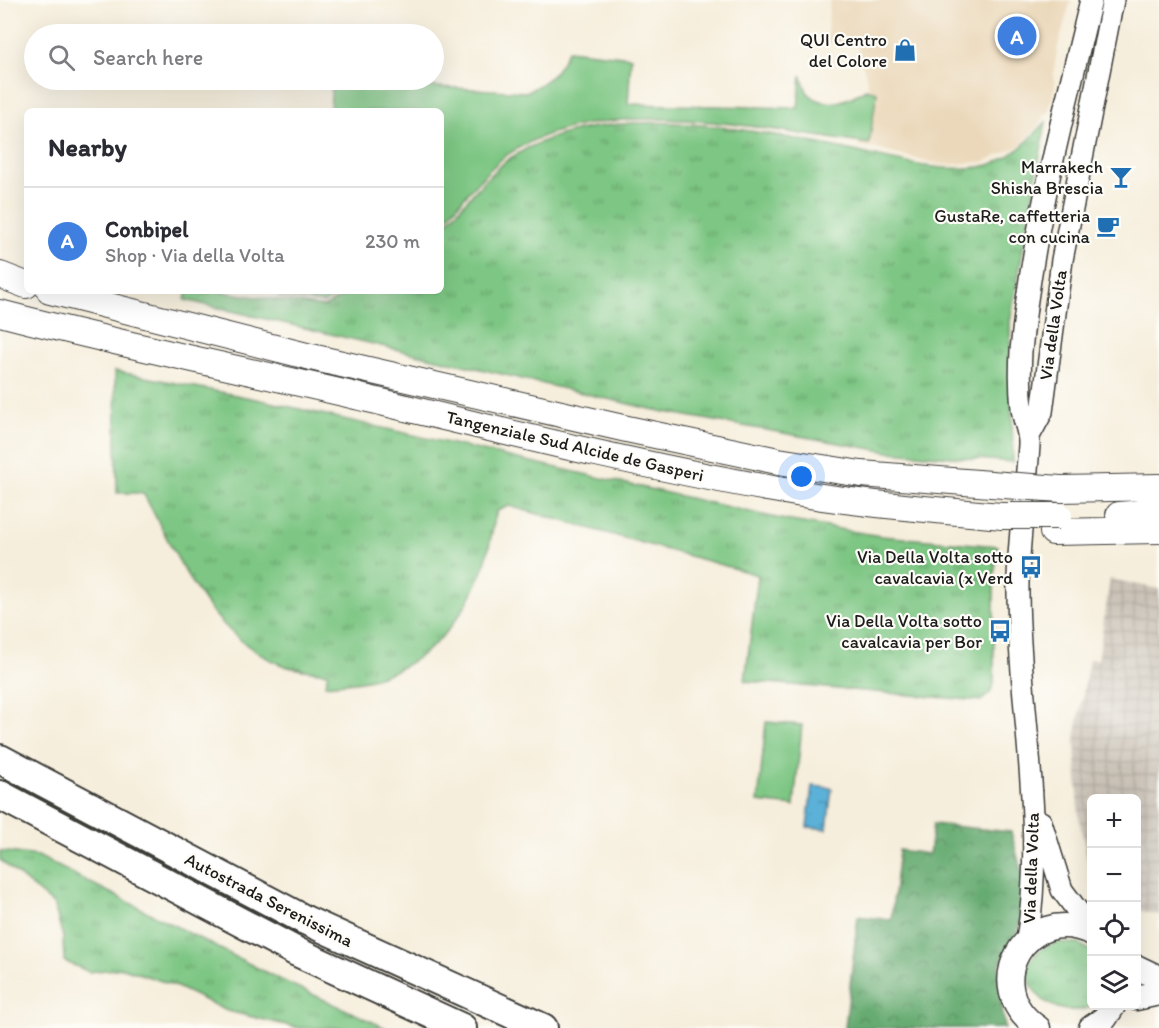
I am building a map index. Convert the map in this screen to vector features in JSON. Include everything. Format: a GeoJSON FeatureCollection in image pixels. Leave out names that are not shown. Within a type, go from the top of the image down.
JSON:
{"type":"FeatureCollection","features":[{"type":"Feature","properties":{"kind":"highway","name":"Tangenziale Sud Alcide de Gasperi"},"geometry":{"type":"LineString","coordinates":[[0,277],[24,284]]}},
{"type":"Feature","properties":{"kind":"highway","name":"Tangenziale Sud Alcide de Gasperi"},"geometry":{"type":"LineString","coordinates":[[64,294],[311,357],[778,461],[861,474],[1061,489],[1159,487]]}},
{"type":"Feature","properties":{"kind":"highway","name":"Tangenziale Sud Alcide de Gasperi"},"geometry":{"type":"LineString","coordinates":[[0,313],[104,340],[617,458],[773,489],[1003,524],[1056,524],[1159,512]]}},
{"type":"Feature","properties":{"kind":"highway"},"geometry":{"type":"LineString","coordinates":[[1056,524],[1159,530]]}},
{"type":"Feature","properties":{"kind":"highway","name":"Autostrada Serenissima"},"geometry":{"type":"LineString","coordinates":[[0,759],[305,920],[543,1028]]}},
{"type":"Feature","properties":{"kind":"highway","name":"Autostrada Serenissima"},"geometry":{"type":"LineString","coordinates":[[0,795],[297,952],[462,1028]]}},
{"type":"Feature","properties":{"kind":"main road","name":"Via della Volta"},"geometry":{"type":"LineString","coordinates":[[1028,940],[1034,879],[1034,795],[1020,645],[1018,592],[1029,436],[1022,410],[1021,352],[1038,239],[1091,0]]}},
{"type":"Feature","properties":{"kind":"main road","name":"Via della Volta"},"geometry":{"type":"LineString","coordinates":[[1029,436],[1042,412],[1062,261],[1113,0]]}},
{"type":"Feature","properties":{"kind":"main road","name":"Via della Volta"},"geometry":{"type":"LineString","coordinates":[[1034,795],[1055,874],[1074,909],[1087,926]]}},
{"type":"Feature","properties":{"kind":"main road"},"geometry":{"type":"LineString","coordinates":[[1038,1028],[1020,1012],[1014,1000],[1011,990],[1011,968],[1015,958],[1028,940],[1048,928],[1073,926],[1087,930]]}},
{"type":"Feature","properties":{"kind":"main road"},"geometry":{"type":"LineString","coordinates":[[1141,969],[1159,978]]}},
{"type":"Feature","properties":{"kind":"main road"},"geometry":{"type":"LineString","coordinates":[[1141,997],[1159,993]]}},
{"type":"Feature","properties":{"kind":"main road"},"geometry":{"type":"LineString","coordinates":[[1012,1028],[1014,1000]]}},
{"type":"Feature","properties":{"kind":"main road"},"geometry":{"type":"LineString","coordinates":[[1091,1028],[1105,1018],[1110,1010]]}},
{"type":"Feature","properties":{"kind":"shaded area"},"geometry":{"type":"Polygon","coordinates":[[[830,0],[1071,0],[1057,50],[1053,75],[1055,87],[1049,111],[1037,128],[1019,146],[983,162],[943,165],[858,145],[869,88],[857,44],[826,43],[830,0]]]}},
{"type":"Feature","properties":{"kind":"shaded area"},"geometry":{"type":"Polygon","coordinates":[[[1110,579],[1159,589],[1159,915],[1141,911],[1141,794],[1087,794],[1087,860],[1079,817],[1075,739],[1089,659],[1098,660],[1110,579]]]}},
{"type":"Feature","properties":{"kind":"green space"},"geometry":{"type":"Polygon","coordinates":[[[568,50],[631,57],[628,104],[798,108],[801,75],[808,93],[822,102],[845,100],[866,89],[877,92],[869,144],[733,124],[684,120],[635,119],[589,124],[545,135],[507,155],[482,178],[444,221],[444,108],[330,108],[331,90],[444,90],[444,87],[526,92],[552,76],[568,50]]]}},
{"type":"Feature","properties":{"kind":"green space"},"geometry":{"type":"Polygon","coordinates":[[[1046,122],[1010,322],[1013,462],[889,452],[659,411],[185,300],[186,294],[236,294],[324,307],[347,294],[444,294],[444,226],[475,191],[512,157],[549,139],[591,128],[634,123],[680,123],[725,127],[814,142],[916,165],[948,168],[990,165],[1008,156],[1046,122]]]}},
{"type":"Feature","properties":{"kind":"green space"},"geometry":{"type":"Polygon","coordinates":[[[280,294],[340,294],[324,303],[279,297],[280,294]]]}},
{"type":"Feature","properties":{"kind":"green space"},"geometry":{"type":"Polygon","coordinates":[[[115,371],[256,399],[785,520],[881,536],[998,546],[994,576],[994,684],[990,693],[981,701],[745,681],[758,575],[509,506],[497,511],[485,562],[465,606],[454,623],[426,652],[391,672],[365,680],[325,685],[328,673],[282,665],[256,652],[234,635],[215,615],[183,569],[143,493],[117,493],[115,371]]]}},
{"type":"Feature","properties":{"kind":"green space"},"geometry":{"type":"Polygon","coordinates":[[[766,722],[802,725],[794,806],[758,802],[766,722]]]}},
{"type":"Feature","properties":{"kind":"green space"},"geometry":{"type":"Polygon","coordinates":[[[933,824],[1011,832],[1028,895],[1018,931],[999,966],[999,986],[1005,1028],[845,1028],[858,916],[891,920],[899,850],[929,854],[933,824]]]}},
{"type":"Feature","properties":{"kind":"green space"},"geometry":{"type":"Polygon","coordinates":[[[0,851],[38,856],[277,978],[386,1028],[299,1028],[227,1011],[173,985],[123,968],[89,972],[64,961],[63,937],[54,905],[0,860],[0,851]]]}},
{"type":"Feature","properties":{"kind":"green space"},"geometry":{"type":"Polygon","coordinates":[[[1059,942],[1079,944],[1087,949],[1087,1007],[1074,1010],[1057,1008],[1043,1000],[1033,989],[1028,976],[1030,962],[1040,951],[1059,942]]]}},
{"type":"Feature","properties":{"kind":"water"},"geometry":{"type":"Polygon","coordinates":[[[812,786],[832,788],[827,829],[807,827],[812,786]]]}},
{"type":"Feature","properties":{"kind":"place","name":"Conbipel"},"geometry":{"type":"Point","coordinates":[1017,36]}},
{"type":"Feature","properties":{"kind":"place","name":"QUI Centro del Colore"},"geometry":{"type":"Point","coordinates":[905,50]}},
{"type":"Feature","properties":{"kind":"place","name":"Marrakech Shisha Brescia"},"geometry":{"type":"Point","coordinates":[1121,177]}},
{"type":"Feature","properties":{"kind":"place","name":"GustaRe, caffetteria con cucina"},"geometry":{"type":"Point","coordinates":[1108,226]}},
{"type":"Feature","properties":{"kind":"place","name":"Via Della Volta sotto cavalcavia (x Verd"},"geometry":{"type":"Point","coordinates":[1031,567]}},
{"type":"Feature","properties":{"kind":"place","name":"Via Della Volta sotto cavalcavia per Bor"},"geometry":{"type":"Point","coordinates":[1000,631]}}]}
